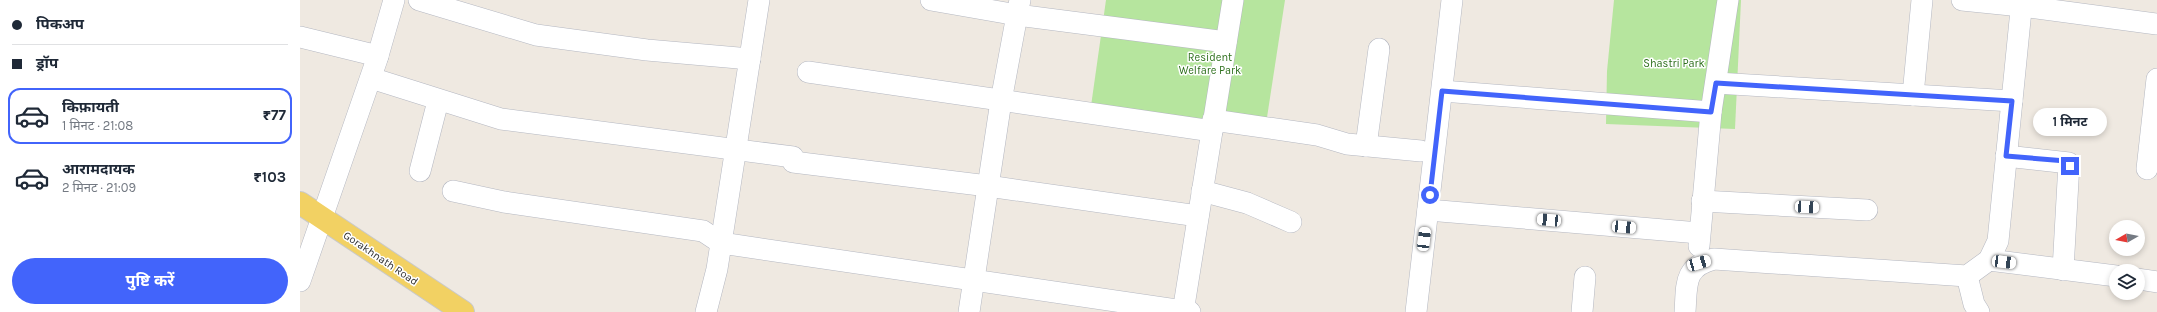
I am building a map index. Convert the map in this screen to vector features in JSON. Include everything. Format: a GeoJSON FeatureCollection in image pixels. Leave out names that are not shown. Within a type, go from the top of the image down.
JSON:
{"type":"FeatureCollection","features":[{"type":"Feature","properties":{"kind":"main road","name":"Gorakhnath Road"},"geometry":{"type":"LineString","coordinates":[[300,203],[463,312]]}},
{"type":"Feature","properties":{"kind":"street"},"geometry":{"type":"LineString","coordinates":[[300,281],[371,78],[394,0]]}},
{"type":"Feature","properties":{"kind":"street"},"geometry":{"type":"LineString","coordinates":[[419,0],[536,35],[647,50],[750,59]]}},
{"type":"Feature","properties":{"kind":"street"},"geometry":{"type":"LineString","coordinates":[[706,312],[717,269],[759,0]]}},
{"type":"Feature","properties":{"kind":"street"},"geometry":{"type":"LineString","coordinates":[[931,0],[1019,7],[1226,42]]}},
{"type":"Feature","properties":{"kind":"street"},"geometry":{"type":"LineString","coordinates":[[453,191],[504,202],[703,231],[721,243],[1185,312],[1198,216],[1233,0]]}},
{"type":"Feature","properties":{"kind":"street"},"geometry":{"type":"LineString","coordinates":[[1403,312],[1438,0]]}},
{"type":"Feature","properties":{"kind":"street"},"geometry":{"type":"LineString","coordinates":[[1416,312],[1452,0]]}},
{"type":"Feature","properties":{"kind":"street"},"geometry":{"type":"LineString","coordinates":[[1685,312],[1688,278],[1699,263],[1699,233],[1711,112],[1728,0]]}},
{"type":"Feature","properties":{"kind":"street"},"geometry":{"type":"LineString","coordinates":[[1913,95],[1922,0]]}},
{"type":"Feature","properties":{"kind":"street"},"geometry":{"type":"LineString","coordinates":[[1962,0],[2022,3],[2157,24]]}},
{"type":"Feature","properties":{"kind":"street"},"geometry":{"type":"LineString","coordinates":[[1699,263],[1714,259],[1967,276],[1989,260],[1998,242],[2022,3]]}},
{"type":"Feature","properties":{"kind":"street"},"geometry":{"type":"LineString","coordinates":[[969,312],[1001,101],[1019,7]]}},
{"type":"Feature","properties":{"kind":"street"},"geometry":{"type":"LineString","coordinates":[[300,37],[378,56]]}},
{"type":"Feature","properties":{"kind":"street"},"geometry":{"type":"LineString","coordinates":[[1366,146],[1380,49]]}},
{"type":"Feature","properties":{"kind":"street"},"geometry":{"type":"LineString","coordinates":[[808,72],[1001,101],[1212,126],[1317,135],[1347,144],[1421,151]]}},
{"type":"Feature","properties":{"kind":"street"},"geometry":{"type":"LineString","coordinates":[[371,78],[438,101],[501,119],[736,150],[1198,216]]}},
{"type":"Feature","properties":{"kind":"street"},"geometry":{"type":"LineString","coordinates":[[2147,169],[2157,79]]}},
{"type":"Feature","properties":{"kind":"street"},"geometry":{"type":"LineString","coordinates":[[1716,83],[2012,101]]}},
{"type":"Feature","properties":{"kind":"street"},"geometry":{"type":"LineString","coordinates":[[1442,91],[1711,112]]}},
{"type":"Feature","properties":{"kind":"street"},"geometry":{"type":"LineString","coordinates":[[420,171],[438,101]]}},
{"type":"Feature","properties":{"kind":"street"},"geometry":{"type":"LineString","coordinates":[[2006,156],[2069,162],[2063,270]]}},
{"type":"Feature","properties":{"kind":"street"},"geometry":{"type":"LineString","coordinates":[[1202,191],[1248,203],[1291,222]]}},
{"type":"Feature","properties":{"kind":"street"},"geometry":{"type":"LineString","coordinates":[[1702,201],[1867,210]]}},
{"type":"Feature","properties":{"kind":"street"},"geometry":{"type":"LineString","coordinates":[[1428,210],[1699,233]]}},
{"type":"Feature","properties":{"kind":"street"},"geometry":{"type":"LineString","coordinates":[[1989,260],[2109,275]]}},
{"type":"Feature","properties":{"kind":"street"},"geometry":{"type":"LineString","coordinates":[[1967,276],[1974,304],[1979,312]]}},
{"type":"Feature","properties":{"kind":"street"},"geometry":{"type":"LineString","coordinates":[[1582,312],[1584,277]]}},
{"type":"Feature","properties":{"kind":"street"},"geometry":{"type":"LineString","coordinates":[[2145,280],[2157,282]]}},
{"type":"Feature","properties":{"kind":"green space","name":"Resident Welfare Park"},"geometry":{"type":"Polygon","coordinates":[[[1106,0],[1285,0],[1264,137],[1091,106],[1106,0]]]}},
{"type":"Feature","properties":{"kind":"green space","name":"Shastri Park"},"geometry":{"type":"Polygon","coordinates":[[[1614,0],[1741,0],[1735,129],[1606,124],[1607,71],[1614,0]]]}},
{"type":"Feature","properties":{"kind":"route"},"geometry":{"type":"LineString","coordinates":[[1430,195],[1442,91],[1711,112],[1716,83],[2012,101],[2006,156],[2066,161],[2069,162],[2070,166]]}}]}
